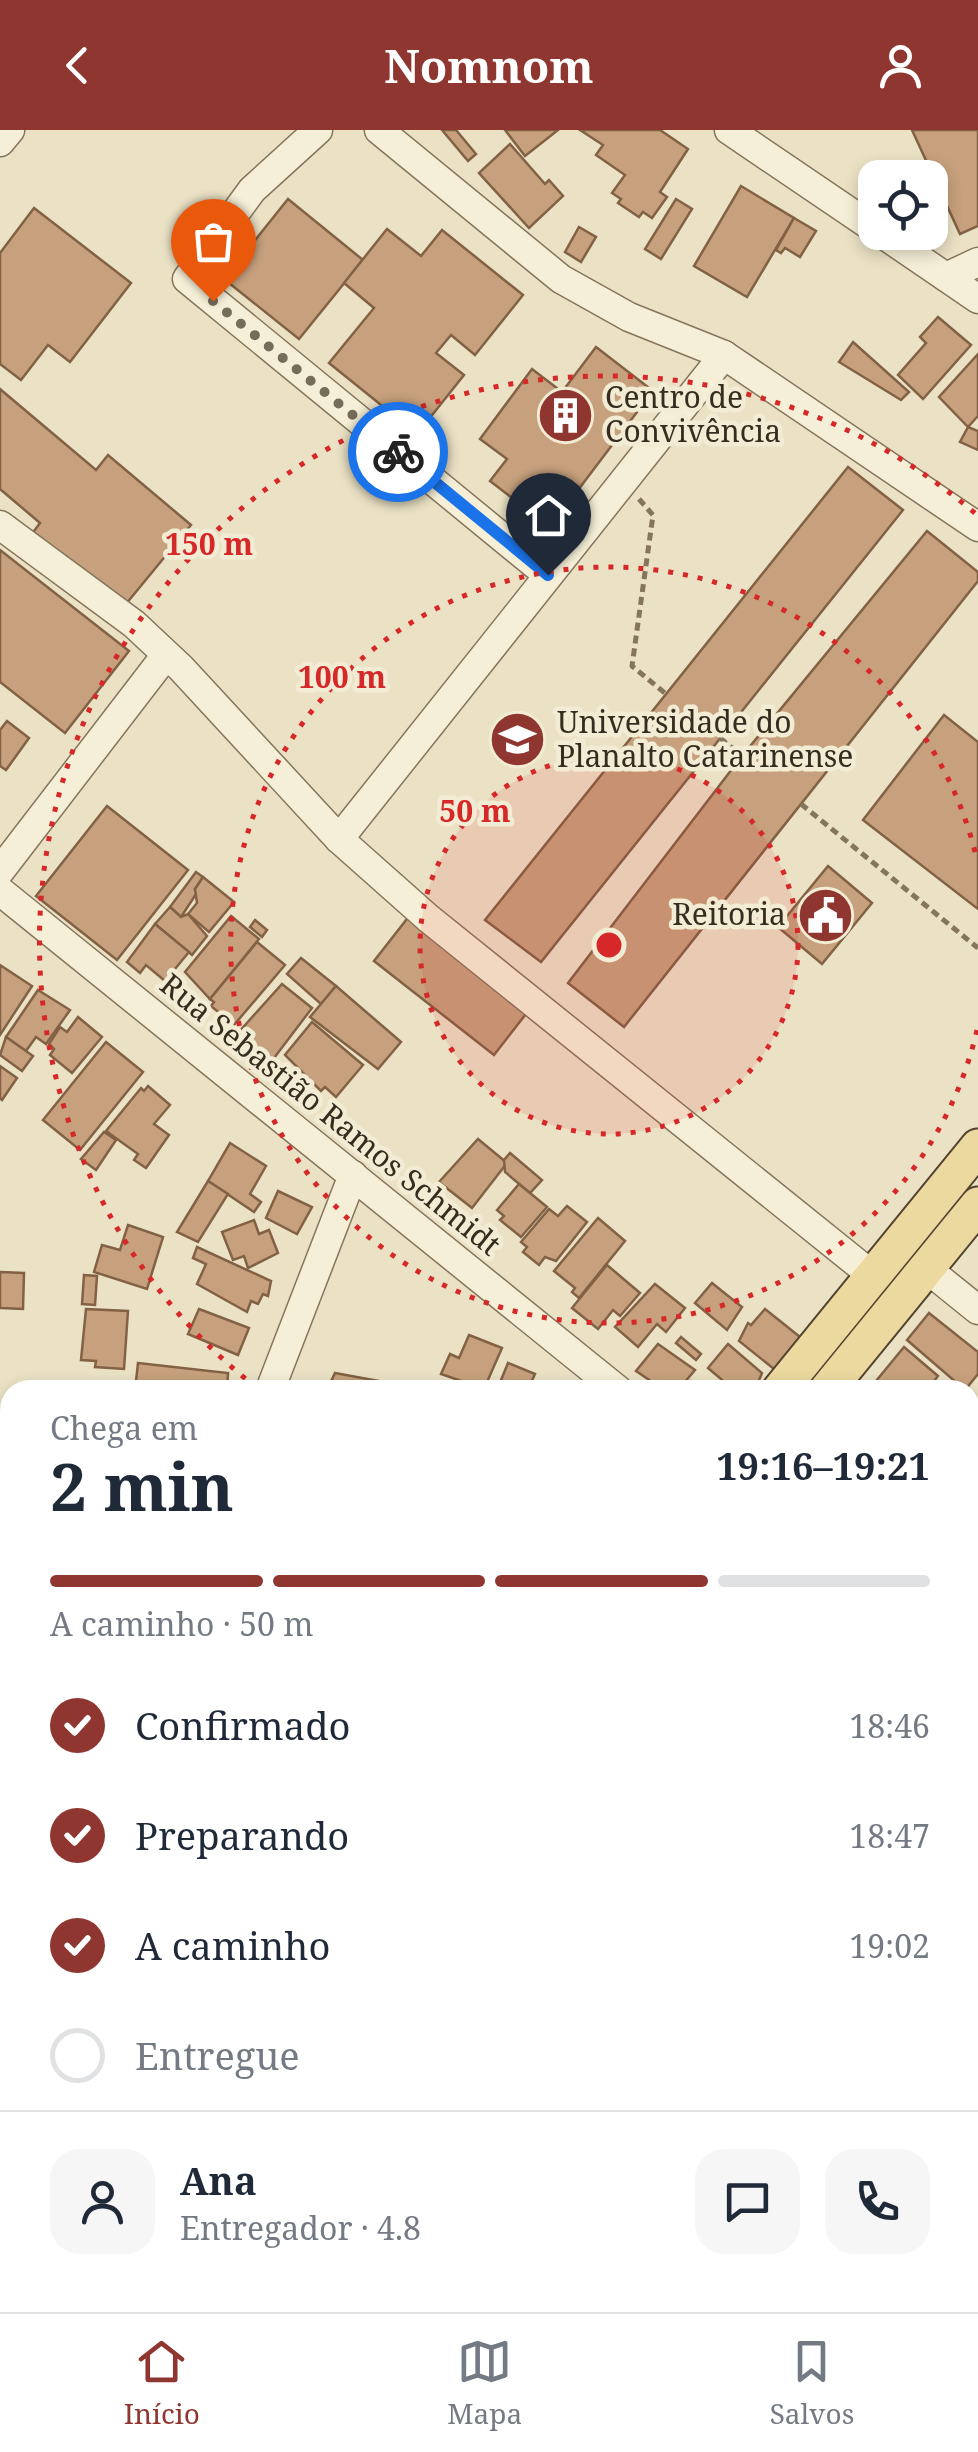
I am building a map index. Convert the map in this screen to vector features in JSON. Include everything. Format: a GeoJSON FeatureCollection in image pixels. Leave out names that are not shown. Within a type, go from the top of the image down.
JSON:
{"type":"FeatureCollection","features":[{"type":"Feature","properties":{"kind":"main road"},"geometry":{"type":"LineString","coordinates":[[788,1380],[978,1147]]}},
{"type":"Feature","properties":{"kind":"main road"},"geometry":{"type":"LineString","coordinates":[[835,1380],[978,1205]]}},
{"type":"Feature","properties":{"kind":"street"},"geometry":{"type":"LineString","coordinates":[[0,142],[10,130]]}},
{"type":"Feature","properties":{"kind":"street"},"geometry":{"type":"LineString","coordinates":[[318,130],[252,190],[187,280],[548,575]]}},
{"type":"Feature","properties":{"kind":"street"},"geometry":{"type":"LineString","coordinates":[[379,130],[561,278],[629,317],[724,356],[978,528]]}},
{"type":"Feature","properties":{"kind":"street"},"geometry":{"type":"LineString","coordinates":[[728,130],[858,218]]}},
{"type":"Feature","properties":{"kind":"street"},"geometry":{"type":"LineString","coordinates":[[905,250],[978,299]]}},
{"type":"Feature","properties":{"kind":"street"},"geometry":{"type":"LineString","coordinates":[[946,278],[978,262]]}},
{"type":"Feature","properties":{"kind":"street"},"geometry":{"type":"LineString","coordinates":[[339,839],[724,356]]}},
{"type":"Feature","properties":{"kind":"street"},"geometry":{"type":"LineString","coordinates":[[0,525],[134,624],[339,839],[428,918],[872,1276]]}},
{"type":"Feature","properties":{"kind":"street"},"geometry":{"type":"LineString","coordinates":[[0,871],[166,655]]}},
{"type":"Feature","properties":{"kind":"street","name":"Rua Sebastião Ramos Schmidt"},"geometry":{"type":"LineString","coordinates":[[0,890],[606,1380]]}},
{"type":"Feature","properties":{"kind":"street"},"geometry":{"type":"LineString","coordinates":[[274,1380],[352,1175]]}},
{"type":"Feature","properties":{"kind":"street"},"geometry":{"type":"LineString","coordinates":[[926,1268],[978,1310]]}},
{"type":"Feature","properties":{"kind":"street"},"geometry":{"type":"LineString","coordinates":[[222,2312],[230,2312]]}},
{"type":"Feature","properties":{"kind":"path"},"geometry":{"type":"LineString","coordinates":[[623,482],[653,515],[632,666],[666,694]]}},
{"type":"Feature","properties":{"kind":"path"},"geometry":{"type":"LineString","coordinates":[[720,738],[742,756]]}},
{"type":"Feature","properties":{"kind":"path"},"geometry":{"type":"LineString","coordinates":[[801,804],[978,948]]}},
{"type":"Feature","properties":{"kind":"building"},"geometry":{"type":"Polygon","coordinates":[[[442,130],[456,130],[476,154],[468,161],[442,130]]]}},
{"type":"Feature","properties":{"kind":"building"},"geometry":{"type":"Polygon","coordinates":[[[505,130],[558,130],[525,156],[505,130]]]}},
{"type":"Feature","properties":{"kind":"building"},"geometry":{"type":"Polygon","coordinates":[[[580,130],[660,130],[688,149],[660,192],[667,197],[652,218],[643,212],[639,217],[618,203],[621,199],[612,193],[625,175],[596,155],[603,145],[580,130]]]}},
{"type":"Feature","properties":{"kind":"building"},"geometry":{"type":"Polygon","coordinates":[[[912,130],[978,130],[978,226],[960,234],[948,208],[948,160],[926,160],[912,130]]]}},
{"type":"Feature","properties":{"kind":"building"},"geometry":{"type":"Polygon","coordinates":[[[510,144],[545,184],[549,180],[563,196],[529,228],[479,173],[510,144]]]}},
{"type":"Feature","properties":{"kind":"building"},"geometry":{"type":"Polygon","coordinates":[[[741,186],[794,218],[747,297],[694,266],[741,186]]]}},
{"type":"Feature","properties":{"kind":"building"},"geometry":{"type":"Polygon","coordinates":[[[288,199],[363,260],[299,339],[224,279],[288,199]]]}},
{"type":"Feature","properties":{"kind":"building"},"geometry":{"type":"Polygon","coordinates":[[[676,199],[692,209],[661,259],[645,249],[676,199]]]}},
{"type":"Feature","properties":{"kind":"building"},"geometry":{"type":"Polygon","coordinates":[[[34,208],[131,283],[70,362],[48,345],[21,380],[0,364],[0,253],[34,208]]]}},
{"type":"Feature","properties":{"kind":"building"},"geometry":{"type":"Polygon","coordinates":[[[794,218],[816,231],[800,257],[785,248],[781,253],[776,250],[794,218]]]}},
{"type":"Feature","properties":{"kind":"building"},"geometry":{"type":"Polygon","coordinates":[[[579,227],[596,237],[581,262],[565,252],[579,227]]]}},
{"type":"Feature","properties":{"kind":"building"},"geometry":{"type":"Polygon","coordinates":[[[387,229],[421,256],[442,230],[523,295],[475,355],[451,335],[436,353],[464,375],[417,434],[329,363],[374,308],[344,283],[387,229]]]}},
{"type":"Feature","properties":{"kind":"building"},"geometry":{"type":"Polygon","coordinates":[[[938,317],[971,345],[923,399],[898,375],[926,343],[920,337],[938,317]]]}},
{"type":"Feature","properties":{"kind":"building"},"geometry":{"type":"Polygon","coordinates":[[[853,342],[909,392],[901,400],[839,362],[853,342]]]}},
{"type":"Feature","properties":{"kind":"building","name":"Centro de Convivência"},"geometry":{"type":"Polygon","coordinates":[[[596,347],[653,391],[550,527],[490,481],[507,459],[480,439],[532,369],[562,392],[596,347]]]}},
{"type":"Feature","properties":{"kind":"building"},"geometry":{"type":"Polygon","coordinates":[[[978,354],[978,416],[968,427],[939,397],[978,354]]]}},
{"type":"Feature","properties":{"kind":"building"},"geometry":{"type":"Polygon","coordinates":[[[0,389],[96,470],[108,455],[191,525],[121,610],[31,535],[40,523],[0,489],[0,389]]]}},
{"type":"Feature","properties":{"kind":"building"},"geometry":{"type":"Polygon","coordinates":[[[968,427],[978,431],[978,450],[960,442],[968,427]]]}},
{"type":"Feature","properties":{"kind":"building"},"geometry":{"type":"Polygon","coordinates":[[[848,467],[903,510],[541,962],[485,920],[848,467]]]}},
{"type":"Feature","properties":{"kind":"building"},"geometry":{"type":"Polygon","coordinates":[[[927,531],[978,572],[978,581],[624,1027],[568,983],[742,756],[927,531]]]}},
{"type":"Feature","properties":{"kind":"building"},"geometry":{"type":"Polygon","coordinates":[[[0,550],[129,651],[65,733],[0,682],[0,550]]]}},
{"type":"Feature","properties":{"kind":"building"},"geometry":{"type":"Polygon","coordinates":[[[944,715],[978,742],[978,909],[863,820],[944,715]]]}},
{"type":"Feature","properties":{"kind":"building"},"geometry":{"type":"Polygon","coordinates":[[[7,721],[29,738],[6,770],[0,766],[0,730],[7,721]]]}},
{"type":"Feature","properties":{"kind":"building"},"geometry":{"type":"Polygon","coordinates":[[[107,806],[188,870],[117,960],[36,896],[107,806]]]}},
{"type":"Feature","properties":{"kind":"building","name":"Reitoria"},"geometry":{"type":"Polygon","coordinates":[[[828,866],[872,903],[822,964],[778,927],[828,866]]]}},
{"type":"Feature","properties":{"kind":"building"},"geometry":{"type":"Polygon","coordinates":[[[196,872],[203,877],[181,917],[170,907],[196,872]]]}},
{"type":"Feature","properties":{"kind":"building"},"geometry":{"type":"Polygon","coordinates":[[[203,877],[234,902],[209,932],[188,914],[197,903],[195,889],[203,877]]]}},
{"type":"Feature","properties":{"kind":"building"},"geometry":{"type":"Polygon","coordinates":[[[170,907],[181,917],[188,914],[207,936],[192,955],[155,924],[170,907]]]}},
{"type":"Feature","properties":{"kind":"building"},"geometry":{"type":"Polygon","coordinates":[[[410,915],[529,1010],[494,1055],[374,961],[410,915]]]}},
{"type":"Feature","properties":{"kind":"building"},"geometry":{"type":"Polygon","coordinates":[[[231,916],[259,939],[210,999],[185,972],[231,916]]]}},
{"type":"Feature","properties":{"kind":"building"},"geometry":{"type":"Polygon","coordinates":[[[255,920],[267,930],[262,937],[250,927],[255,920]]]}},
{"type":"Feature","properties":{"kind":"building"},"geometry":{"type":"Polygon","coordinates":[[[155,924],[189,952],[165,981],[146,965],[140,973],[127,962],[155,924]]]}},
{"type":"Feature","properties":{"kind":"building"},"geometry":{"type":"Polygon","coordinates":[[[257,942],[285,965],[234,1025],[211,1006],[214,1002],[210,999],[257,942]]]}},
{"type":"Feature","properties":{"kind":"building"},"geometry":{"type":"Polygon","coordinates":[[[301,958],[336,986],[321,1004],[287,974],[301,958]]]}},
{"type":"Feature","properties":{"kind":"building"},"geometry":{"type":"Polygon","coordinates":[[[0,965],[32,986],[0,1035],[0,965]]]}},
{"type":"Feature","properties":{"kind":"building"},"geometry":{"type":"Polygon","coordinates":[[[282,984],[312,1008],[271,1062],[237,1034],[282,984]]]}},
{"type":"Feature","properties":{"kind":"building"},"geometry":{"type":"Polygon","coordinates":[[[336,986],[401,1042],[378,1069],[310,1017],[336,986]]]}},
{"type":"Feature","properties":{"kind":"building"},"geometry":{"type":"Polygon","coordinates":[[[38,990],[70,1010],[46,1044],[36,1037],[26,1051],[6,1037],[38,990]]]}},
{"type":"Feature","properties":{"kind":"building"},"geometry":{"type":"Polygon","coordinates":[[[78,1017],[102,1037],[72,1073],[50,1055],[54,1049],[49,1044],[60,1027],[67,1032],[78,1017]]]}},
{"type":"Feature","properties":{"kind":"building"},"geometry":{"type":"Polygon","coordinates":[[[312,1022],[363,1065],[336,1097],[325,1087],[321,1091],[285,1055],[312,1022]]]}},
{"type":"Feature","properties":{"kind":"building"},"geometry":{"type":"Polygon","coordinates":[[[6,1037],[33,1056],[22,1071],[0,1055],[6,1037]]]}},
{"type":"Feature","properties":{"kind":"building"},"geometry":{"type":"Polygon","coordinates":[[[106,1042],[143,1072],[80,1150],[43,1120],[106,1042]]]}},
{"type":"Feature","properties":{"kind":"building"},"geometry":{"type":"Polygon","coordinates":[[[0,1066],[17,1078],[2,1100],[0,1098],[0,1066]]]}},
{"type":"Feature","properties":{"kind":"building"},"geometry":{"type":"Polygon","coordinates":[[[148,1086],[170,1105],[154,1124],[169,1135],[146,1168],[134,1160],[138,1154],[106,1131],[141,1088],[144,1091],[148,1086]]]}},
{"type":"Feature","properties":{"kind":"building"},"geometry":{"type":"Polygon","coordinates":[[[104,1132],[116,1140],[96,1170],[81,1159],[104,1132]]]}},
{"type":"Feature","properties":{"kind":"building"},"geometry":{"type":"Polygon","coordinates":[[[478,1139],[507,1163],[472,1208],[439,1182],[478,1139]]]}},
{"type":"Feature","properties":{"kind":"building"},"geometry":{"type":"Polygon","coordinates":[[[230,1143],[266,1166],[250,1194],[261,1202],[254,1212],[208,1181],[230,1143]]]}},
{"type":"Feature","properties":{"kind":"building"},"geometry":{"type":"Polygon","coordinates":[[[510,1153],[542,1180],[530,1193],[505,1172],[504,1160],[510,1153]]]}},
{"type":"Feature","properties":{"kind":"building"},"geometry":{"type":"Polygon","coordinates":[[[208,1181],[228,1194],[198,1242],[177,1232],[208,1181]]]}},
{"type":"Feature","properties":{"kind":"building"},"geometry":{"type":"Polygon","coordinates":[[[519,1184],[547,1207],[521,1237],[500,1220],[504,1216],[497,1210],[519,1184]]]}},
{"type":"Feature","properties":{"kind":"building"},"geometry":{"type":"Polygon","coordinates":[[[278,1191],[312,1207],[297,1234],[266,1218],[278,1191]]]}},
{"type":"Feature","properties":{"kind":"building"},"geometry":{"type":"Polygon","coordinates":[[[567,1206],[587,1222],[556,1261],[545,1257],[539,1265],[523,1252],[527,1247],[521,1242],[549,1209],[558,1216],[567,1206]]]}},
{"type":"Feature","properties":{"kind":"building"},"geometry":{"type":"Polygon","coordinates":[[[598,1218],[625,1241],[579,1298],[572,1292],[575,1288],[554,1271],[598,1218]]]}},
{"type":"Feature","properties":{"kind":"building"},"geometry":{"type":"Polygon","coordinates":[[[254,1220],[259,1234],[269,1230],[278,1253],[248,1268],[244,1256],[233,1260],[222,1232],[254,1220]]]}},
{"type":"Feature","properties":{"kind":"building"},"geometry":{"type":"Polygon","coordinates":[[[128,1225],[163,1237],[147,1289],[94,1272],[102,1245],[120,1250],[128,1225]]]}},
{"type":"Feature","properties":{"kind":"building"},"geometry":{"type":"Polygon","coordinates":[[[197,1247],[271,1281],[268,1296],[263,1294],[258,1304],[251,1301],[247,1312],[197,1284],[206,1264],[193,1258],[197,1247]]]}},
{"type":"Feature","properties":{"kind":"building"},"geometry":{"type":"Polygon","coordinates":[[[607,1265],[640,1293],[620,1316],[613,1310],[598,1329],[572,1308],[607,1265]]]}},
{"type":"Feature","properties":{"kind":"building"},"geometry":{"type":"Polygon","coordinates":[[[0,1272],[24,1273],[23,1309],[0,1308],[0,1272]]]}},
{"type":"Feature","properties":{"kind":"building"},"geometry":{"type":"Polygon","coordinates":[[[84,1275],[97,1276],[95,1305],[82,1304],[84,1275]]]}},
{"type":"Feature","properties":{"kind":"building"},"geometry":{"type":"Polygon","coordinates":[[[712,1283],[742,1307],[727,1330],[695,1303],[712,1283]]]}},
{"type":"Feature","properties":{"kind":"building"},"geometry":{"type":"Polygon","coordinates":[[[655,1284],[685,1308],[666,1332],[657,1324],[638,1347],[615,1327],[655,1284]]]}},
{"type":"Feature","properties":{"kind":"building"},"geometry":{"type":"Polygon","coordinates":[[[86,1309],[128,1311],[124,1369],[95,1367],[96,1361],[81,1360],[86,1309]]]}},
{"type":"Feature","properties":{"kind":"building"},"geometry":{"type":"Polygon","coordinates":[[[199,1309],[249,1328],[238,1355],[188,1334],[199,1309]]]}},
{"type":"Feature","properties":{"kind":"building"},"geometry":{"type":"Polygon","coordinates":[[[765,1309],[805,1341],[798,1350],[793,1346],[774,1369],[739,1341],[748,1323],[751,1325],[765,1309]]]}},
{"type":"Feature","properties":{"kind":"building"},"geometry":{"type":"Polygon","coordinates":[[[929,1313],[978,1352],[978,1374],[973,1380],[953,1380],[907,1340],[929,1313]]]}},
{"type":"Feature","properties":{"kind":"building"},"geometry":{"type":"Polygon","coordinates":[[[469,1335],[502,1348],[488,1380],[458,1380],[441,1374],[450,1354],[459,1358],[469,1335]]]}},
{"type":"Feature","properties":{"kind":"building"},"geometry":{"type":"Polygon","coordinates":[[[681,1337],[701,1354],[696,1360],[676,1343],[681,1337]]]}},
{"type":"Feature","properties":{"kind":"building"},"geometry":{"type":"Polygon","coordinates":[[[658,1344],[695,1370],[686,1380],[649,1380],[636,1371],[658,1344]]]}},
{"type":"Feature","properties":{"kind":"building"},"geometry":{"type":"Polygon","coordinates":[[[728,1344],[762,1373],[759,1380],[722,1380],[708,1368],[728,1344]]]}},
{"type":"Feature","properties":{"kind":"building"},"geometry":{"type":"Polygon","coordinates":[[[904,1347],[938,1376],[935,1380],[877,1380],[904,1347]]]}},
{"type":"Feature","properties":{"kind":"building"},"geometry":{"type":"Polygon","coordinates":[[[138,1363],[228,1373],[228,1380],[136,1380],[138,1363]]]}},
{"type":"Feature","properties":{"kind":"building"},"geometry":{"type":"Polygon","coordinates":[[[508,1363],[535,1374],[532,1380],[501,1380],[508,1363]]]}},
{"type":"Feature","properties":{"kind":"building"},"geometry":{"type":"Polygon","coordinates":[[[335,1373],[373,1380],[332,1380],[335,1373]]]}},
{"type":"Feature","properties":{"kind":"way so far"},"geometry":{"type":"LineString","coordinates":[[213,301],[398,452]]}},
{"type":"Feature","properties":{"kind":"place","name":"Centro de Convivência"},"geometry":{"type":"Point","coordinates":[566,415]}},
{"type":"Feature","properties":{"kind":"place","name":"Universidade do Planalto Catarinense"},"geometry":{"type":"Point","coordinates":[518,740]}},
{"type":"Feature","properties":{"kind":"place","name":"Reitoria"},"geometry":{"type":"Point","coordinates":[825,915]}},
{"type":"Feature","properties":{"kind":"route"},"geometry":{"type":"LineString","coordinates":[[398,452],[548,575]]}}]}
